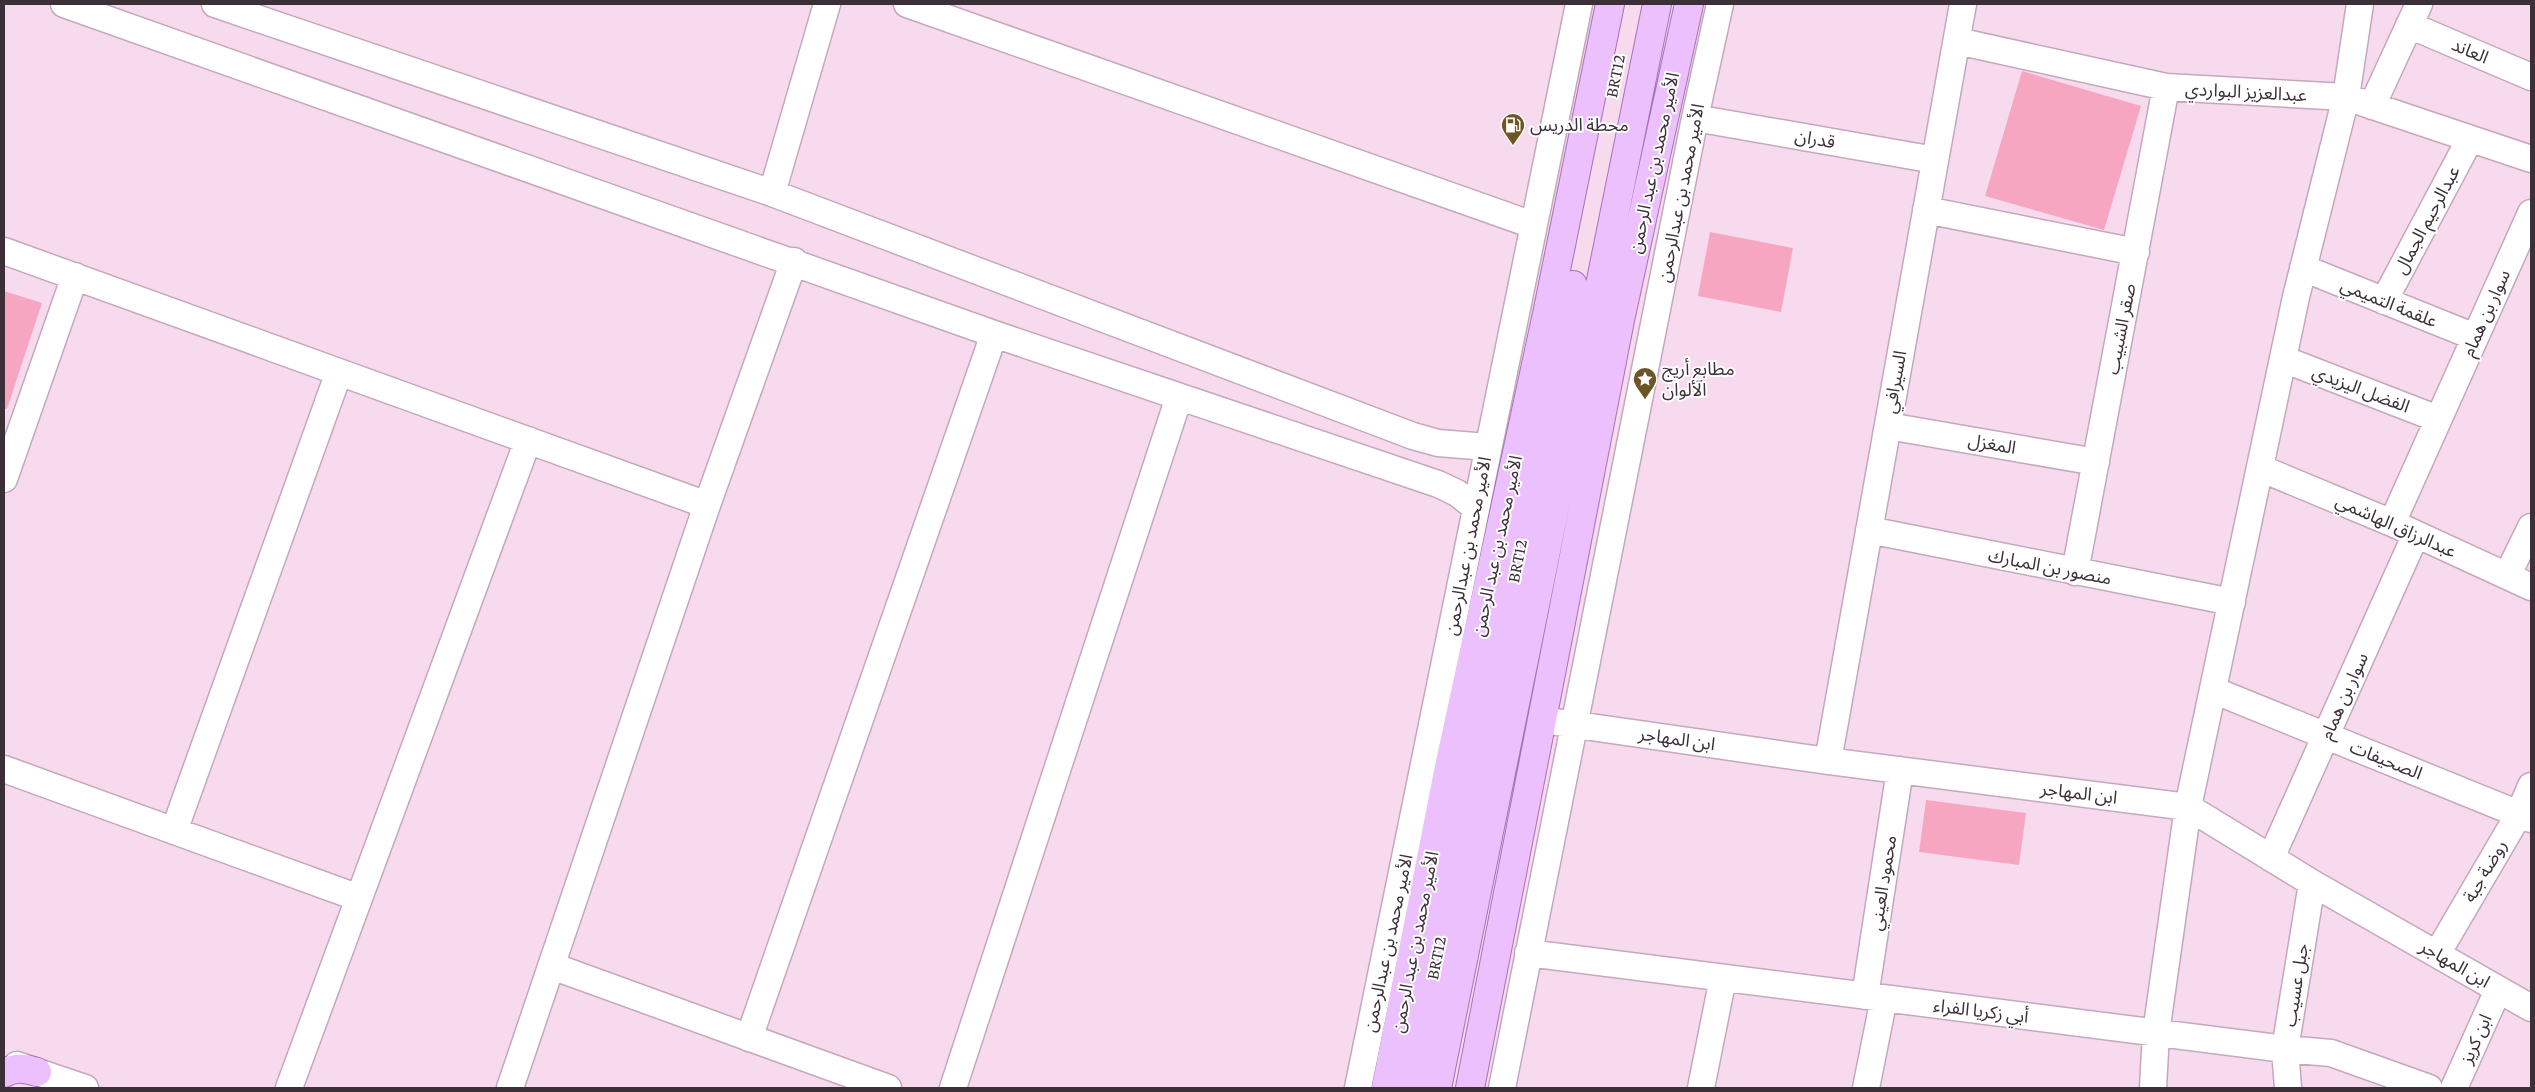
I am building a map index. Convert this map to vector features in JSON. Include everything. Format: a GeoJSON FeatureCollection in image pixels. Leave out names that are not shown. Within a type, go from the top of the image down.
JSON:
{"type":"FeatureCollection","features":[{"type":"Feature","properties":{"kind":"main road","name":"الأمير محمد بن عبد الرحمن"},"geometry":{"type":"LineString","coordinates":[[1386,1088],[1437,764],[1547,314],[1610,4]]}},
{"type":"Feature","properties":{"kind":"main road","name":"BRT12"},"geometry":{"type":"LineString","coordinates":[[1410,1088],[1630,4]]}},
{"type":"Feature","properties":{"kind":"main road","name":"BRT12"},"geometry":{"type":"LineString","coordinates":[[1437,1088],[1657,4]]}},
{"type":"Feature","properties":{"kind":"main road","name":"الأمير محمد بن عبد الرحمن"},"geometry":{"type":"LineString","coordinates":[[1470,1088],[1620,320],[1689,4]]}},
{"type":"Feature","properties":{"kind":"main road"},"geometry":{"type":"LineString","coordinates":[[1374,1088],[1392,1057]]}},
{"type":"Feature","properties":{"kind":"main road"},"geometry":{"type":"LineString","coordinates":[[4,1073],[11,1069],[24,1068],[36,1072]]}},
{"type":"Feature","properties":{"kind":"street"},"geometry":{"type":"LineString","coordinates":[[64,4],[794,261],[994,334],[1400,472],[1457,493],[1476,508]]}},
{"type":"Feature","properties":{"kind":"street"},"geometry":{"type":"LineString","coordinates":[[215,4],[772,193],[1413,436],[1438,443],[1488,447]]}},
{"type":"Feature","properties":{"kind":"street"},"geometry":{"type":"LineString","coordinates":[[772,193],[827,4]]}},
{"type":"Feature","properties":{"kind":"street"},"geometry":{"type":"LineString","coordinates":[[906,4],[1533,225]]}},
{"type":"Feature","properties":{"kind":"street","name":"الأمير محمد بن عبدالرحمن"},"geometry":{"type":"LineString","coordinates":[[1358,1088],[1437,764],[1476,508],[1579,4]]}},
{"type":"Feature","properties":{"kind":"street","name":"الأمير محمد بن عبدالرحمن"},"geometry":{"type":"LineString","coordinates":[[1502,1088],[1695,118],[1720,4]]}},
{"type":"Feature","properties":{"kind":"street","name":"السيرافي"},"geometry":{"type":"LineString","coordinates":[[1828,760],[1964,4]]}},
{"type":"Feature","properties":{"kind":"street"},"geometry":{"type":"LineString","coordinates":[[2153,1088],[2156,1033],[2188,807],[2303,268],[2346,98],[2360,4]]}},
{"type":"Feature","properties":{"kind":"street"},"geometry":{"type":"LineString","coordinates":[[2372,106],[2414,15]]}},
{"type":"Feature","properties":{"kind":"street","name":"العاند"},"geometry":{"type":"LineString","coordinates":[[2414,15],[2531,77]]}},
{"type":"Feature","properties":{"kind":"street","name":"عبدالعزيز البواردي"},"geometry":{"type":"LineString","coordinates":[[1957,42],[2166,87],[2346,98],[2531,159]]}},
{"type":"Feature","properties":{"kind":"street","name":"صقر الشبيب"},"geometry":{"type":"LineString","coordinates":[[2075,572],[2166,87]]}},
{"type":"Feature","properties":{"kind":"street","name":"قدران"},"geometry":{"type":"LineString","coordinates":[[1695,118],[1935,160]]}},
{"type":"Feature","properties":{"kind":"street","name":"عبدالرحيم الجمال"},"geometry":{"type":"LineString","coordinates":[[2384,301],[2470,139]]}},
{"type":"Feature","properties":{"kind":"street"},"geometry":{"type":"LineString","coordinates":[[1926,210],[2136,252]]}},
{"type":"Feature","properties":{"kind":"street","name":"سوار بن همام"},"geometry":{"type":"LineString","coordinates":[[2392,523],[2531,213]]}},
{"type":"Feature","properties":{"kind":"street"},"geometry":{"type":"LineString","coordinates":[[4,250],[707,505]]}},
{"type":"Feature","properties":{"kind":"street"},"geometry":{"type":"LineString","coordinates":[[510,1088],[707,505],[794,261]]}},
{"type":"Feature","properties":{"kind":"street","name":"علقمة التميمي"},"geometry":{"type":"LineString","coordinates":[[2303,268],[2475,337]]}},
{"type":"Feature","properties":{"kind":"street"},"geometry":{"type":"LineString","coordinates":[[4,479],[75,276]]}},
{"type":"Feature","properties":{"kind":"street"},"geometry":{"type":"LineString","coordinates":[[749,1038],[994,334]]}},
{"type":"Feature","properties":{"kind":"street","name":"الفضل اليزيدي"},"geometry":{"type":"LineString","coordinates":[[2283,359],[2438,419]]}},
{"type":"Feature","properties":{"kind":"street"},"geometry":{"type":"LineString","coordinates":[[174,831],[339,372]]}},
{"type":"Feature","properties":{"kind":"street"},"geometry":{"type":"LineString","coordinates":[[953,1088],[1179,397]]}},
{"type":"Feature","properties":{"kind":"street","name":"المغزل"},"geometry":{"type":"LineString","coordinates":[[1888,426],[2096,462]]}},
{"type":"Feature","properties":{"kind":"street"},"geometry":{"type":"LineString","coordinates":[[1400,472],[1411,455],[1413,436]]}},
{"type":"Feature","properties":{"kind":"street"},"geometry":{"type":"LineString","coordinates":[[289,1088],[528,440]]}},
{"type":"Feature","properties":{"kind":"street","name":"عبدالرزاق الهاشمي"},"geometry":{"type":"LineString","coordinates":[[2260,468],[2392,523],[2531,587]]}},
{"type":"Feature","properties":{"kind":"street"},"geometry":{"type":"LineString","coordinates":[[2507,576],[2531,527]]}},
{"type":"Feature","properties":{"kind":"street","name":"منصور بن المبارك"},"geometry":{"type":"LineString","coordinates":[[1869,530],[2232,602]]}},
{"type":"Feature","properties":{"kind":"street","name":"سوار بن همام"},"geometry":{"type":"LineString","coordinates":[[2271,858],[2416,534]]}},
{"type":"Feature","properties":{"kind":"street","name":"الصحيفات"},"geometry":{"type":"LineString","coordinates":[[2213,690],[2525,816]]}},
{"type":"Feature","properties":{"kind":"street","name":"ابن المهاجر"},"geometry":{"type":"LineString","coordinates":[[1542,720],[1900,770],[2188,807],[2271,858],[2531,1008]]}},
{"type":"Feature","properties":{"kind":"street"},"geometry":{"type":"LineString","coordinates":[[4,769],[359,898]]}},
{"type":"Feature","properties":{"kind":"street","name":"محمود العيني"},"geometry":{"type":"LineString","coordinates":[[1866,1088],[1874,997],[1900,770]]}},
{"type":"Feature","properties":{"kind":"street","name":"روضة جبة"},"geometry":{"type":"LineString","coordinates":[[2437,954],[2525,816],[2531,786]]}},
{"type":"Feature","properties":{"kind":"street","name":"جبل عسيب"},"geometry":{"type":"LineString","coordinates":[[2288,1088],[2285,1049],[2312,882]]}},
{"type":"Feature","properties":{"kind":"street","name":"أبي زكريا الفراء"},"geometry":{"type":"LineString","coordinates":[[1528,953],[2156,1033],[2331,1053],[2429,1088]]}},
{"type":"Feature","properties":{"kind":"street"},"geometry":{"type":"LineString","coordinates":[[552,966],[888,1088]]}},
{"type":"Feature","properties":{"kind":"street"},"geometry":{"type":"LineString","coordinates":[[1701,1088],[1723,978]]}},
{"type":"Feature","properties":{"kind":"street","name":"ابن كريز"},"geometry":{"type":"LineString","coordinates":[[2454,1088],[2498,990]]}},
{"type":"Feature","properties":{"kind":"street"},"geometry":{"type":"LineString","coordinates":[[4,1060],[85,1088]]}},
{"type":"Feature","properties":{"kind":"building"},"geometry":{"type":"Polygon","coordinates":[[[2022,71],[2141,106],[2104,230],[1985,196],[2022,71]]]}},
{"type":"Feature","properties":{"kind":"building"},"geometry":{"type":"Polygon","coordinates":[[[1710,232],[1793,248],[1781,312],[1698,296],[1710,232]]]}},
{"type":"Feature","properties":{"kind":"building"},"geometry":{"type":"Polygon","coordinates":[[[4,291],[42,303],[7,409],[4,409],[4,291]]]}},
{"type":"Feature","properties":{"kind":"building"},"geometry":{"type":"Polygon","coordinates":[[[1926,800],[2026,813],[2019,865],[1919,852],[1926,800]]]}},
{"type":"Feature","properties":{"kind":"place","name":"محطة الدريس"},"geometry":{"type":"Point","coordinates":[1513,146]}},
{"type":"Feature","properties":{"kind":"place","name":"مطابع أريج الألوان"},"geometry":{"type":"Point","coordinates":[1645,400]}}]}
